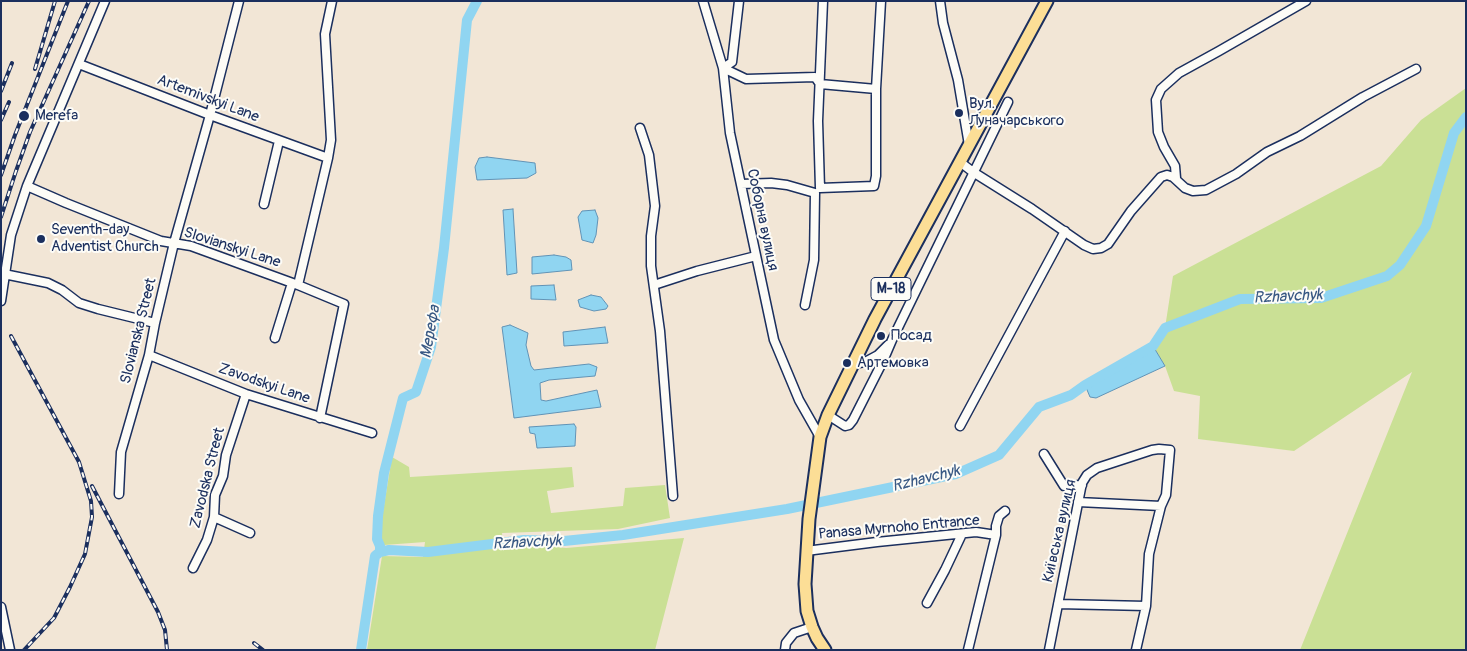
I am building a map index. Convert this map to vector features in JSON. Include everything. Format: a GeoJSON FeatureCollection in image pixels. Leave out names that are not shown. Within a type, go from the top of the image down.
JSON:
{"type":"FeatureCollection","features":[{"type":"Feature","properties":{"kind":"highway","name":"М-18"},"geometry":{"type":"LineString","coordinates":[[825,650],[812,627],[805,600],[808,519],[820,437],[828,415],[875,319],[1047,1]]}},
{"type":"Feature","properties":{"kind":"street"},"geometry":{"type":"LineString","coordinates":[[1,301],[11,235],[27,186],[105,1]]}},
{"type":"Feature","properties":{"kind":"street","name":"Slovianska Street"},"geometry":{"type":"LineString","coordinates":[[119,494],[121,452],[149,355],[154,322],[210,115],[238,1]]}},
{"type":"Feature","properties":{"kind":"street"},"geometry":{"type":"LineString","coordinates":[[275,338],[295,284],[328,158],[331,140],[325,34],[332,1]]}},
{"type":"Feature","properties":{"kind":"street","name":"Соборна вулиця"},"geometry":{"type":"LineString","coordinates":[[703,1],[723,68],[730,133],[774,340],[799,400],[820,437]]}},
{"type":"Feature","properties":{"kind":"street"},"geometry":{"type":"LineString","coordinates":[[723,68],[732,62],[739,1]]}},
{"type":"Feature","properties":{"kind":"street"},"geometry":{"type":"LineString","coordinates":[[805,305],[814,260],[824,1]]}},
{"type":"Feature","properties":{"kind":"street"},"geometry":{"type":"LineString","coordinates":[[741,184],[770,183],[818,190],[874,186],[876,176],[876,89],[881,1]]}},
{"type":"Feature","properties":{"kind":"street"},"geometry":{"type":"LineString","coordinates":[[940,1],[943,23],[958,80],[969,145]]}},
{"type":"Feature","properties":{"kind":"street"},"geometry":{"type":"LineString","coordinates":[[1306,1],[1179,73],[1161,89],[1156,100],[1158,132],[1175,166],[1176,178],[1181,186],[1198,192],[1206,190],[1236,174],[1267,152],[1300,136],[1363,97],[1416,69]]}},
{"type":"Feature","properties":{"kind":"street","name":"Artemivskyi Lane"},"geometry":{"type":"LineString","coordinates":[[79,64],[328,158]]}},
{"type":"Feature","properties":{"kind":"street"},"geometry":{"type":"LineString","coordinates":[[723,68],[746,79],[815,77],[820,84],[876,89]]}},
{"type":"Feature","properties":{"kind":"street"},"geometry":{"type":"LineString","coordinates":[[828,415],[845,426],[849,425],[884,362],[892,340],[1008,102]]}},
{"type":"Feature","properties":{"kind":"street"},"geometry":{"type":"LineString","coordinates":[[640,128],[649,155],[655,206],[651,236],[651,266],[660,331],[673,496]]}},
{"type":"Feature","properties":{"kind":"street"},"geometry":{"type":"LineString","coordinates":[[264,204],[279,141]]}},
{"type":"Feature","properties":{"kind":"street"},"geometry":{"type":"LineString","coordinates":[[960,162],[1084,245],[1093,249],[1101,248],[1108,244],[1158,179],[1171,172],[1175,166]]}},
{"type":"Feature","properties":{"kind":"street"},"geometry":{"type":"LineString","coordinates":[[1167,175],[1176,178]]}},
{"type":"Feature","properties":{"kind":"street","name":"Slovianskyi Lane"},"geometry":{"type":"LineString","coordinates":[[27,186],[161,241],[190,246],[344,304],[320,418]]}},
{"type":"Feature","properties":{"kind":"street"},"geometry":{"type":"LineString","coordinates":[[960,426],[1065,232]]}},
{"type":"Feature","properties":{"kind":"street"},"geometry":{"type":"LineString","coordinates":[[654,284],[756,256]]}},
{"type":"Feature","properties":{"kind":"street"},"geometry":{"type":"LineString","coordinates":[[4,274],[48,283],[62,290],[79,303],[154,322]]}},
{"type":"Feature","properties":{"kind":"street"},"geometry":{"type":"LineString","coordinates":[[853,364],[865,362],[878,355],[892,340]]}},
{"type":"Feature","properties":{"kind":"street","name":"Zavodskyi Lane"},"geometry":{"type":"LineString","coordinates":[[149,355],[246,394],[372,433]]}},
{"type":"Feature","properties":{"kind":"street","name":"Zavodska Street"},"geometry":{"type":"LineString","coordinates":[[193,568],[207,540],[214,517],[215,495],[224,476],[226,455],[246,394]]}},
{"type":"Feature","properties":{"kind":"street","name":"Київська вулиця"},"geometry":{"type":"LineString","coordinates":[[1049,650],[1078,502],[1082,485],[1087,475],[1097,468],[1152,450],[1170,450],[1166,495],[1161,506]]}},
{"type":"Feature","properties":{"kind":"street"},"geometry":{"type":"LineString","coordinates":[[1044,454],[1064,486],[1082,485]]}},
{"type":"Feature","properties":{"kind":"street"},"geometry":{"type":"LineString","coordinates":[[1078,502],[1161,506],[1150,554],[1146,606],[1136,650]]}},
{"type":"Feature","properties":{"kind":"street"},"geometry":{"type":"LineString","coordinates":[[968,650],[996,535],[996,526],[999,516],[1005,511]]}},
{"type":"Feature","properties":{"kind":"street"},"geometry":{"type":"LineString","coordinates":[[214,517],[250,533]]}},
{"type":"Feature","properties":{"kind":"street","name":"Panasa Myrnoho Entrance"},"geometry":{"type":"LineString","coordinates":[[806,551],[976,532],[996,535]]}},
{"type":"Feature","properties":{"kind":"street"},"geometry":{"type":"LineString","coordinates":[[927,603],[962,534]]}},
{"type":"Feature","properties":{"kind":"street"},"geometry":{"type":"LineString","coordinates":[[1058,604],[1146,606]]}},
{"type":"Feature","properties":{"kind":"street"},"geometry":{"type":"LineString","coordinates":[[1,607],[10,650]]}},
{"type":"Feature","properties":{"kind":"street"},"geometry":{"type":"LineString","coordinates":[[785,650],[786,642],[794,633],[812,627]]}},
{"type":"Feature","properties":{"kind":"green space"},"geometry":{"type":"Polygon","coordinates":[[[1466,88],[1466,650],[1300,650],[1412,372],[1294,451],[1198,439],[1200,396],[1174,391],[1165,366],[1153,346],[1165,328],[1173,276],[1381,166],[1421,120],[1466,88]]]}},
{"type":"Feature","properties":{"kind":"green space"},"geometry":{"type":"Polygon","coordinates":[[[392,457],[409,467],[410,477],[572,467],[574,487],[547,491],[551,513],[623,506],[625,488],[665,485],[670,518],[618,529],[502,533],[503,542],[566,548],[684,538],[655,650],[367,650],[382,556],[423,557],[425,542],[384,545],[379,536],[392,457]]]}},
{"type":"Feature","properties":{"kind":"water"},"geometry":{"type":"Polygon","coordinates":[[[487,157],[535,163],[536,173],[527,178],[477,180],[475,167],[479,158],[487,157]]]}},
{"type":"Feature","properties":{"kind":"water"},"geometry":{"type":"Polygon","coordinates":[[[513,209],[517,273],[507,275],[503,210],[513,209]]]}},
{"type":"Feature","properties":{"kind":"water"},"geometry":{"type":"Polygon","coordinates":[[[595,210],[598,218],[593,243],[582,240],[578,217],[582,211],[595,210]]]}},
{"type":"Feature","properties":{"kind":"water"},"geometry":{"type":"Polygon","coordinates":[[[554,255],[571,260],[572,270],[532,274],[532,257],[554,255]]]}},
{"type":"Feature","properties":{"kind":"water"},"geometry":{"type":"Polygon","coordinates":[[[554,285],[556,300],[531,299],[531,286],[554,285]]]}},
{"type":"Feature","properties":{"kind":"water"},"geometry":{"type":"Polygon","coordinates":[[[591,295],[601,297],[608,306],[606,309],[594,311],[580,307],[578,300],[591,295]]]}},
{"type":"Feature","properties":{"kind":"water"},"geometry":{"type":"Polygon","coordinates":[[[510,325],[528,333],[526,345],[531,366],[534,370],[589,364],[597,367],[595,376],[549,380],[540,383],[541,400],[546,401],[597,390],[601,407],[514,418],[502,327],[510,325]]]}},
{"type":"Feature","properties":{"kind":"water"},"geometry":{"type":"Polygon","coordinates":[[[605,327],[608,343],[564,346],[563,332],[605,327]]]}},
{"type":"Feature","properties":{"kind":"water"},"geometry":{"type":"Polygon","coordinates":[[[1153,346],[1165,366],[1096,398],[1090,397],[1085,385],[1153,346]]]}},
{"type":"Feature","properties":{"kind":"water"},"geometry":{"type":"Polygon","coordinates":[[[574,424],[576,427],[575,446],[537,448],[535,434],[530,433],[529,427],[574,424]]]}},
{"type":"Feature","properties":{"kind":"waterway","name":"Мерефа"},"geometry":{"type":"LineString","coordinates":[[361,650],[375,556],[380,552],[377,539],[378,516],[384,473],[403,398],[416,392],[431,347],[444,248],[467,20],[477,1]]}},
{"type":"Feature","properties":{"kind":"waterway","name":"Rzhavchyk"},"geometry":{"type":"LineString","coordinates":[[380,552],[389,550],[428,552],[524,540],[564,541],[623,535],[787,509],[956,474],[999,455],[1039,407],[1071,395],[1153,346],[1165,328],[1240,299],[1321,298],[1387,276],[1400,265],[1426,226],[1454,133],[1466,117]]}},
{"type":"Feature","properties":{"kind":"railway"},"geometry":{"type":"LineString","coordinates":[[35,69],[55,1]]}},
{"type":"Feature","properties":{"kind":"railway"},"geometry":{"type":"LineString","coordinates":[[1,175],[68,1]]}},
{"type":"Feature","properties":{"kind":"railway"},"geometry":{"type":"LineString","coordinates":[[1,217],[30,132],[89,1]]}},
{"type":"Feature","properties":{"kind":"railway"},"geometry":{"type":"LineString","coordinates":[[1,91],[12,63]]}},
{"type":"Feature","properties":{"kind":"railway"},"geometry":{"type":"LineString","coordinates":[[1,120],[9,102]]}},
{"type":"Feature","properties":{"kind":"railway"},"geometry":{"type":"LineString","coordinates":[[11,336],[79,462],[91,501],[92,517],[85,554],[70,587],[54,618],[24,650]]}},
{"type":"Feature","properties":{"kind":"railway"},"geometry":{"type":"LineString","coordinates":[[92,486],[158,612],[165,630],[167,650]]}},
{"type":"Feature","properties":{"kind":"railway"},"geometry":{"type":"LineString","coordinates":[[254,643],[263,650]]}},
{"type":"Feature","properties":{"kind":"place","name":"Вул. Луначарського"},"geometry":{"type":"Point","coordinates":[959,113]}},
{"type":"Feature","properties":{"kind":"place","name":"Merefa"},"geometry":{"type":"Point","coordinates":[24,116]}},
{"type":"Feature","properties":{"kind":"place","name":"Seventh-day Adventist Church"},"geometry":{"type":"Point","coordinates":[41,239]}},
{"type":"Feature","properties":{"kind":"place","name":"Посад"},"geometry":{"type":"Point","coordinates":[881,336]}},
{"type":"Feature","properties":{"kind":"place","name":"Артемовка"},"geometry":{"type":"Point","coordinates":[847,363]}}]}
